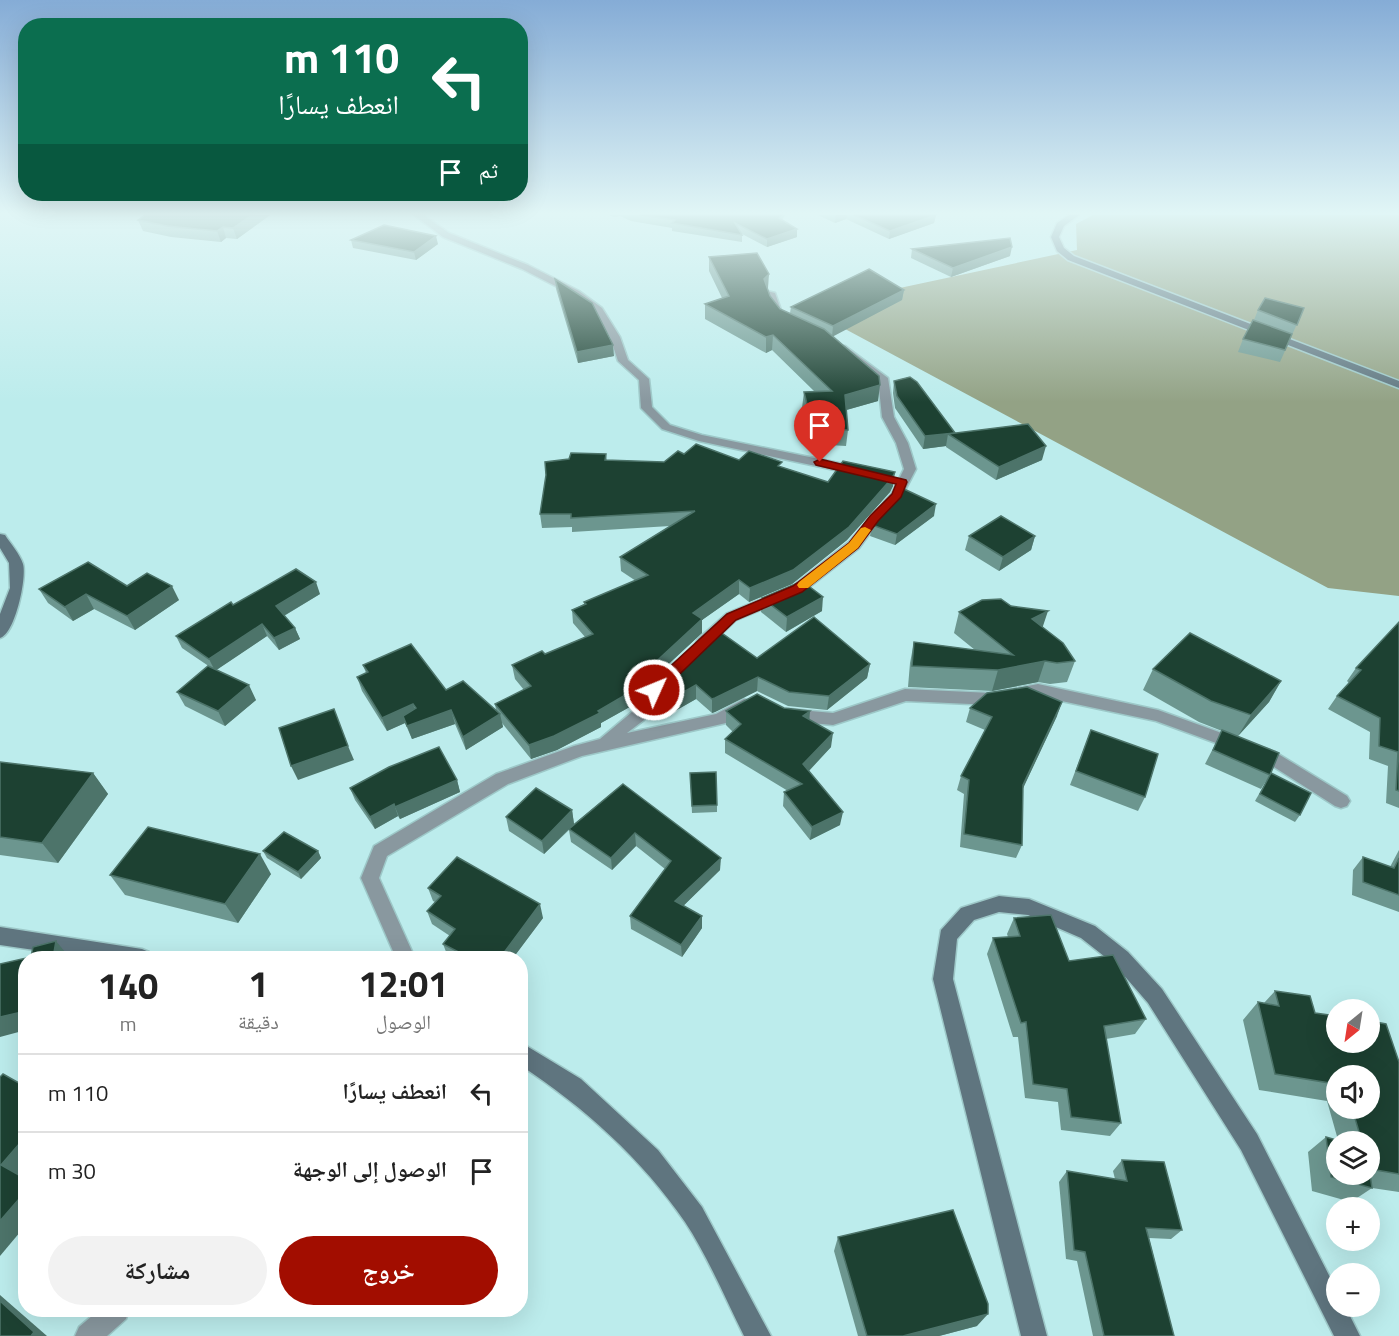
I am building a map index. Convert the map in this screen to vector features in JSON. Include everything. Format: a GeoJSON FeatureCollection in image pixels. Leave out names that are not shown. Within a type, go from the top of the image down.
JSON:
{"type":"FeatureCollection","features":[{"type":"Feature","properties":{"kind":"main road"},"geometry":{"type":"LineString","coordinates":[[1121,277],[1399,385]]}},
{"type":"Feature","properties":{"kind":"main road"},"geometry":{"type":"LineString","coordinates":[[0,538],[16,563],[17,588],[0,633]]}},
{"type":"Feature","properties":{"kind":"main road"},"geometry":{"type":"LineString","coordinates":[[1034,1336],[943,979],[948,936],[968,914],[999,904],[1029,907],[1088,932],[1121,958],[1155,996],[1249,1142],[1347,1336]]}},
{"type":"Feature","properties":{"kind":"main road"},"geometry":{"type":"LineString","coordinates":[[0,936],[96,951]]}},
{"type":"Feature","properties":{"kind":"main road"},"geometry":{"type":"LineString","coordinates":[[528,1057],[573,1087],[650,1158],[694,1215],[758,1336]]}},
{"type":"Feature","properties":{"kind":"street"},"geometry":{"type":"LineString","coordinates":[[545,277],[576,293],[599,310],[615,337],[623,361],[644,380],[647,408],[666,427],[699,438],[872,475]]}},
{"type":"Feature","properties":{"kind":"street"},"geometry":{"type":"LineString","coordinates":[[770,293],[776,310],[784,320],[796,325]]}},
{"type":"Feature","properties":{"kind":"street"},"geometry":{"type":"LineString","coordinates":[[602,744],[638,716],[654,690],[731,617],[798,589],[854,545],[897,495],[897,481],[910,469],[902,443],[888,417],[883,378],[847,350],[826,341]]}},
{"type":"Feature","properties":{"kind":"street"},"geometry":{"type":"LineString","coordinates":[[775,709],[784,714],[833,719],[905,695],[992,699],[1038,690],[1158,716],[1269,756],[1341,801]]}},
{"type":"Feature","properties":{"kind":"street"},"geometry":{"type":"LineString","coordinates":[[402,951],[370,878],[380,851],[502,778],[602,744],[720,719],[756,699]]}},
{"type":"Feature","properties":{"kind":"street"},"geometry":{"type":"LineString","coordinates":[[88,1336],[109,1317]]}},
{"type":"Feature","properties":{"kind":"green space"},"geometry":{"type":"Polygon","coordinates":[[[949,277],[1399,277],[1399,596],[1328,588],[806,308],[949,277]]]}},
{"type":"Feature","properties":{"kind":"building"},"geometry":{"type":"Polygon","coordinates":[[[719,277],[766,277],[764,279],[770,296],[780,309],[824,329],[879,376],[880,385],[845,395],[848,430],[813,428],[804,392],[832,391],[773,335],[766,337],[705,304],[729,296],[719,277]]]}},
{"type":"Feature","properties":{"kind":"building"},"geometry":{"type":"Polygon","coordinates":[[[852,277],[883,277],[904,290],[833,326],[791,307],[852,277]]]}},
{"type":"Feature","properties":{"kind":"building"},"geometry":{"type":"Polygon","coordinates":[[[555,279],[592,303],[613,345],[577,352],[555,279]]]}},
{"type":"Feature","properties":{"kind":"building"},"geometry":{"type":"Polygon","coordinates":[[[1265,298],[1304,308],[1297,325],[1258,310],[1265,298]]]}},
{"type":"Feature","properties":{"kind":"building"},"geometry":{"type":"Polygon","coordinates":[[[1253,320],[1292,334],[1285,350],[1243,339],[1253,320]]]}},
{"type":"Feature","properties":{"kind":"building"},"geometry":{"type":"Polygon","coordinates":[[[910,377],[917,382],[955,433],[925,436],[897,396],[894,381],[910,377]]]}},
{"type":"Feature","properties":{"kind":"building"},"geometry":{"type":"Polygon","coordinates":[[[1028,424],[1046,446],[999,467],[948,434],[1028,424]]]}},
{"type":"Feature","properties":{"kind":"building"},"geometry":{"type":"Polygon","coordinates":[[[696,444],[739,460],[749,451],[782,462],[778,466],[828,482],[843,461],[895,472],[849,527],[793,570],[750,588],[739,580],[693,613],[702,619],[647,670],[634,690],[598,711],[600,713],[554,736],[529,745],[495,704],[531,686],[512,665],[542,651],[545,654],[593,634],[572,610],[586,604],[584,602],[648,575],[620,557],[695,511],[571,518],[571,514],[540,514],[546,475],[545,462],[569,459],[571,453],[606,454],[605,460],[664,462],[678,451],[684,454],[696,444]]]}},
{"type":"Feature","properties":{"kind":"building"},"geometry":{"type":"Polygon","coordinates":[[[904,489],[936,504],[897,534],[872,525],[904,489]]]}},
{"type":"Feature","properties":{"kind":"building"},"geometry":{"type":"Polygon","coordinates":[[[1001,516],[1035,536],[1003,557],[969,536],[1001,516]]]}},
{"type":"Feature","properties":{"kind":"building"},"geometry":{"type":"Polygon","coordinates":[[[88,562],[127,586],[147,573],[172,586],[127,616],[86,594],[65,607],[39,589],[88,562]]]}},
{"type":"Feature","properties":{"kind":"building"},"geometry":{"type":"Polygon","coordinates":[[[296,569],[316,582],[276,606],[295,628],[274,638],[262,624],[209,659],[176,636],[231,602],[233,605],[296,569]]]}},
{"type":"Feature","properties":{"kind":"building"},"geometry":{"type":"Polygon","coordinates":[[[802,581],[823,597],[787,617],[762,598],[802,581]]]}},
{"type":"Feature","properties":{"kind":"building"},"geometry":{"type":"Polygon","coordinates":[[[1001,599],[1011,606],[1048,611],[1032,619],[1063,643],[1075,661],[1057,663],[1045,661],[998,670],[912,666],[914,642],[1013,655],[959,612],[982,600],[1001,599]]]}},
{"type":"Feature","properties":{"kind":"building"},"geometry":{"type":"Polygon","coordinates":[[[814,617],[870,664],[829,696],[789,692],[758,677],[712,699],[696,685],[675,697],[660,681],[716,629],[757,658],[814,617]]]}},
{"type":"Feature","properties":{"kind":"building"},"geometry":{"type":"Polygon","coordinates":[[[1399,622],[1399,791],[1396,790],[1398,752],[1379,746],[1380,718],[1337,696],[1361,670],[1356,668],[1399,622]]]}},
{"type":"Feature","properties":{"kind":"building"},"geometry":{"type":"Polygon","coordinates":[[[1190,633],[1281,681],[1251,715],[1211,701],[1153,669],[1190,633]]]}},
{"type":"Feature","properties":{"kind":"building"},"geometry":{"type":"Polygon","coordinates":[[[411,644],[446,690],[463,681],[500,714],[463,737],[451,710],[407,726],[403,716],[416,708],[413,704],[382,718],[357,677],[368,672],[363,665],[411,644]]]}},
{"type":"Feature","properties":{"kind":"building"},"geometry":{"type":"Polygon","coordinates":[[[208,666],[249,685],[218,711],[177,692],[208,666]]]}},
{"type":"Feature","properties":{"kind":"building"},"geometry":{"type":"Polygon","coordinates":[[[1027,687],[1062,702],[1023,785],[1022,845],[964,834],[969,780],[961,776],[992,717],[970,708],[987,693],[1027,687]]]}},
{"type":"Feature","properties":{"kind":"building"},"geometry":{"type":"Polygon","coordinates":[[[757,694],[784,708],[810,711],[803,716],[833,733],[803,764],[843,812],[812,827],[784,792],[802,784],[725,739],[741,724],[726,711],[757,694]]]}},
{"type":"Feature","properties":{"kind":"building"},"geometry":{"type":"Polygon","coordinates":[[[334,709],[348,746],[291,766],[279,728],[334,709]]]}},
{"type":"Feature","properties":{"kind":"building"},"geometry":{"type":"Polygon","coordinates":[[[1091,730],[1158,754],[1145,797],[1076,771],[1091,730]]]}},
{"type":"Feature","properties":{"kind":"building"},"geometry":{"type":"Polygon","coordinates":[[[1222,730],[1279,753],[1270,775],[1213,750],[1222,730]]]}},
{"type":"Feature","properties":{"kind":"building"},"geometry":{"type":"Polygon","coordinates":[[[439,747],[457,780],[395,807],[394,804],[370,817],[350,788],[389,767],[439,747]]]}},
{"type":"Feature","properties":{"kind":"building"},"geometry":{"type":"Polygon","coordinates":[[[0,762],[93,773],[42,843],[0,837],[0,762]]]}},
{"type":"Feature","properties":{"kind":"building"},"geometry":{"type":"Polygon","coordinates":[[[716,772],[717,805],[692,806],[690,773],[716,772]]]}},
{"type":"Feature","properties":{"kind":"building"},"geometry":{"type":"Polygon","coordinates":[[[1271,773],[1311,793],[1300,815],[1260,794],[1271,773]]]}},
{"type":"Feature","properties":{"kind":"building"},"geometry":{"type":"Polygon","coordinates":[[[623,784],[721,858],[675,901],[702,916],[681,945],[630,916],[671,861],[635,833],[611,858],[569,829],[623,784]]]}},
{"type":"Feature","properties":{"kind":"building"},"geometry":{"type":"Polygon","coordinates":[[[536,788],[572,810],[542,841],[506,817],[536,788]]]}},
{"type":"Feature","properties":{"kind":"building"},"geometry":{"type":"Polygon","coordinates":[[[148,827],[260,854],[225,904],[110,875],[148,827]]]}},
{"type":"Feature","properties":{"kind":"building"},"geometry":{"type":"Polygon","coordinates":[[[284,832],[318,851],[298,872],[263,851],[284,832]]]}},
{"type":"Feature","properties":{"kind":"building"},"geometry":{"type":"Polygon","coordinates":[[[457,857],[540,904],[505,951],[456,951],[443,944],[455,929],[427,911],[441,896],[428,888],[457,857]]]}},
{"type":"Feature","properties":{"kind":"building"},"geometry":{"type":"Polygon","coordinates":[[[1363,857],[1394,868],[1399,858],[1399,895],[1363,882],[1363,857]]]}},
{"type":"Feature","properties":{"kind":"building"},"geometry":{"type":"Polygon","coordinates":[[[1051,915],[1069,961],[1113,955],[1146,1019],[1104,1026],[1121,1123],[1071,1117],[1067,1089],[1033,1084],[1026,1022],[1021,1023],[993,938],[1020,936],[1014,918],[1051,915]]]}},
{"type":"Feature","properties":{"kind":"building"},"geometry":{"type":"Polygon","coordinates":[[[56,941],[54,951],[32,951],[33,947],[56,941]]]}},
{"type":"Feature","properties":{"kind":"building"},"geometry":{"type":"Polygon","coordinates":[[[18,960],[18,1013],[0,1017],[0,964],[18,960]]]}},
{"type":"Feature","properties":{"kind":"building"},"geometry":{"type":"Polygon","coordinates":[[[1275,991],[1310,996],[1315,1013],[1326,1015],[1326,1053],[1380,1053],[1380,1023],[1386,1024],[1399,1062],[1399,1174],[1380,1171],[1380,1131],[1359,1131],[1355,1119],[1380,1119],[1380,1065],[1326,1065],[1326,1082],[1275,1074],[1258,1002],[1279,1006],[1275,991]]]}},
{"type":"Feature","properties":{"kind":"building"},"geometry":{"type":"Polygon","coordinates":[[[3,1074],[18,1082],[18,1145],[1,1165],[18,1175],[18,1200],[0,1221],[0,1077],[3,1074]]]}},
{"type":"Feature","properties":{"kind":"building"},"geometry":{"type":"Polygon","coordinates":[[[1122,1160],[1164,1162],[1182,1230],[1146,1228],[1174,1336],[1104,1336],[1085,1252],[1074,1250],[1067,1171],[1127,1181],[1122,1160]]]}},
{"type":"Feature","properties":{"kind":"building"},"geometry":{"type":"Polygon","coordinates":[[[953,1210],[988,1304],[988,1314],[903,1336],[867,1336],[838,1237],[953,1210]]]}},
{"type":"Feature","properties":{"kind":"building"},"geometry":{"type":"Polygon","coordinates":[[[0,1301],[34,1332],[31,1336],[0,1336],[0,1301]]]}},
{"type":"Feature","properties":{"kind":"slow traffic"},"geometry":{"type":"LineString","coordinates":[[803,585],[854,545],[865,530]]}},
{"type":"Feature","properties":{"kind":"route"},"geometry":{"type":"LineString","coordinates":[[654,690],[731,617],[798,589],[854,545],[897,495],[902,482],[820,462]]}}]}
